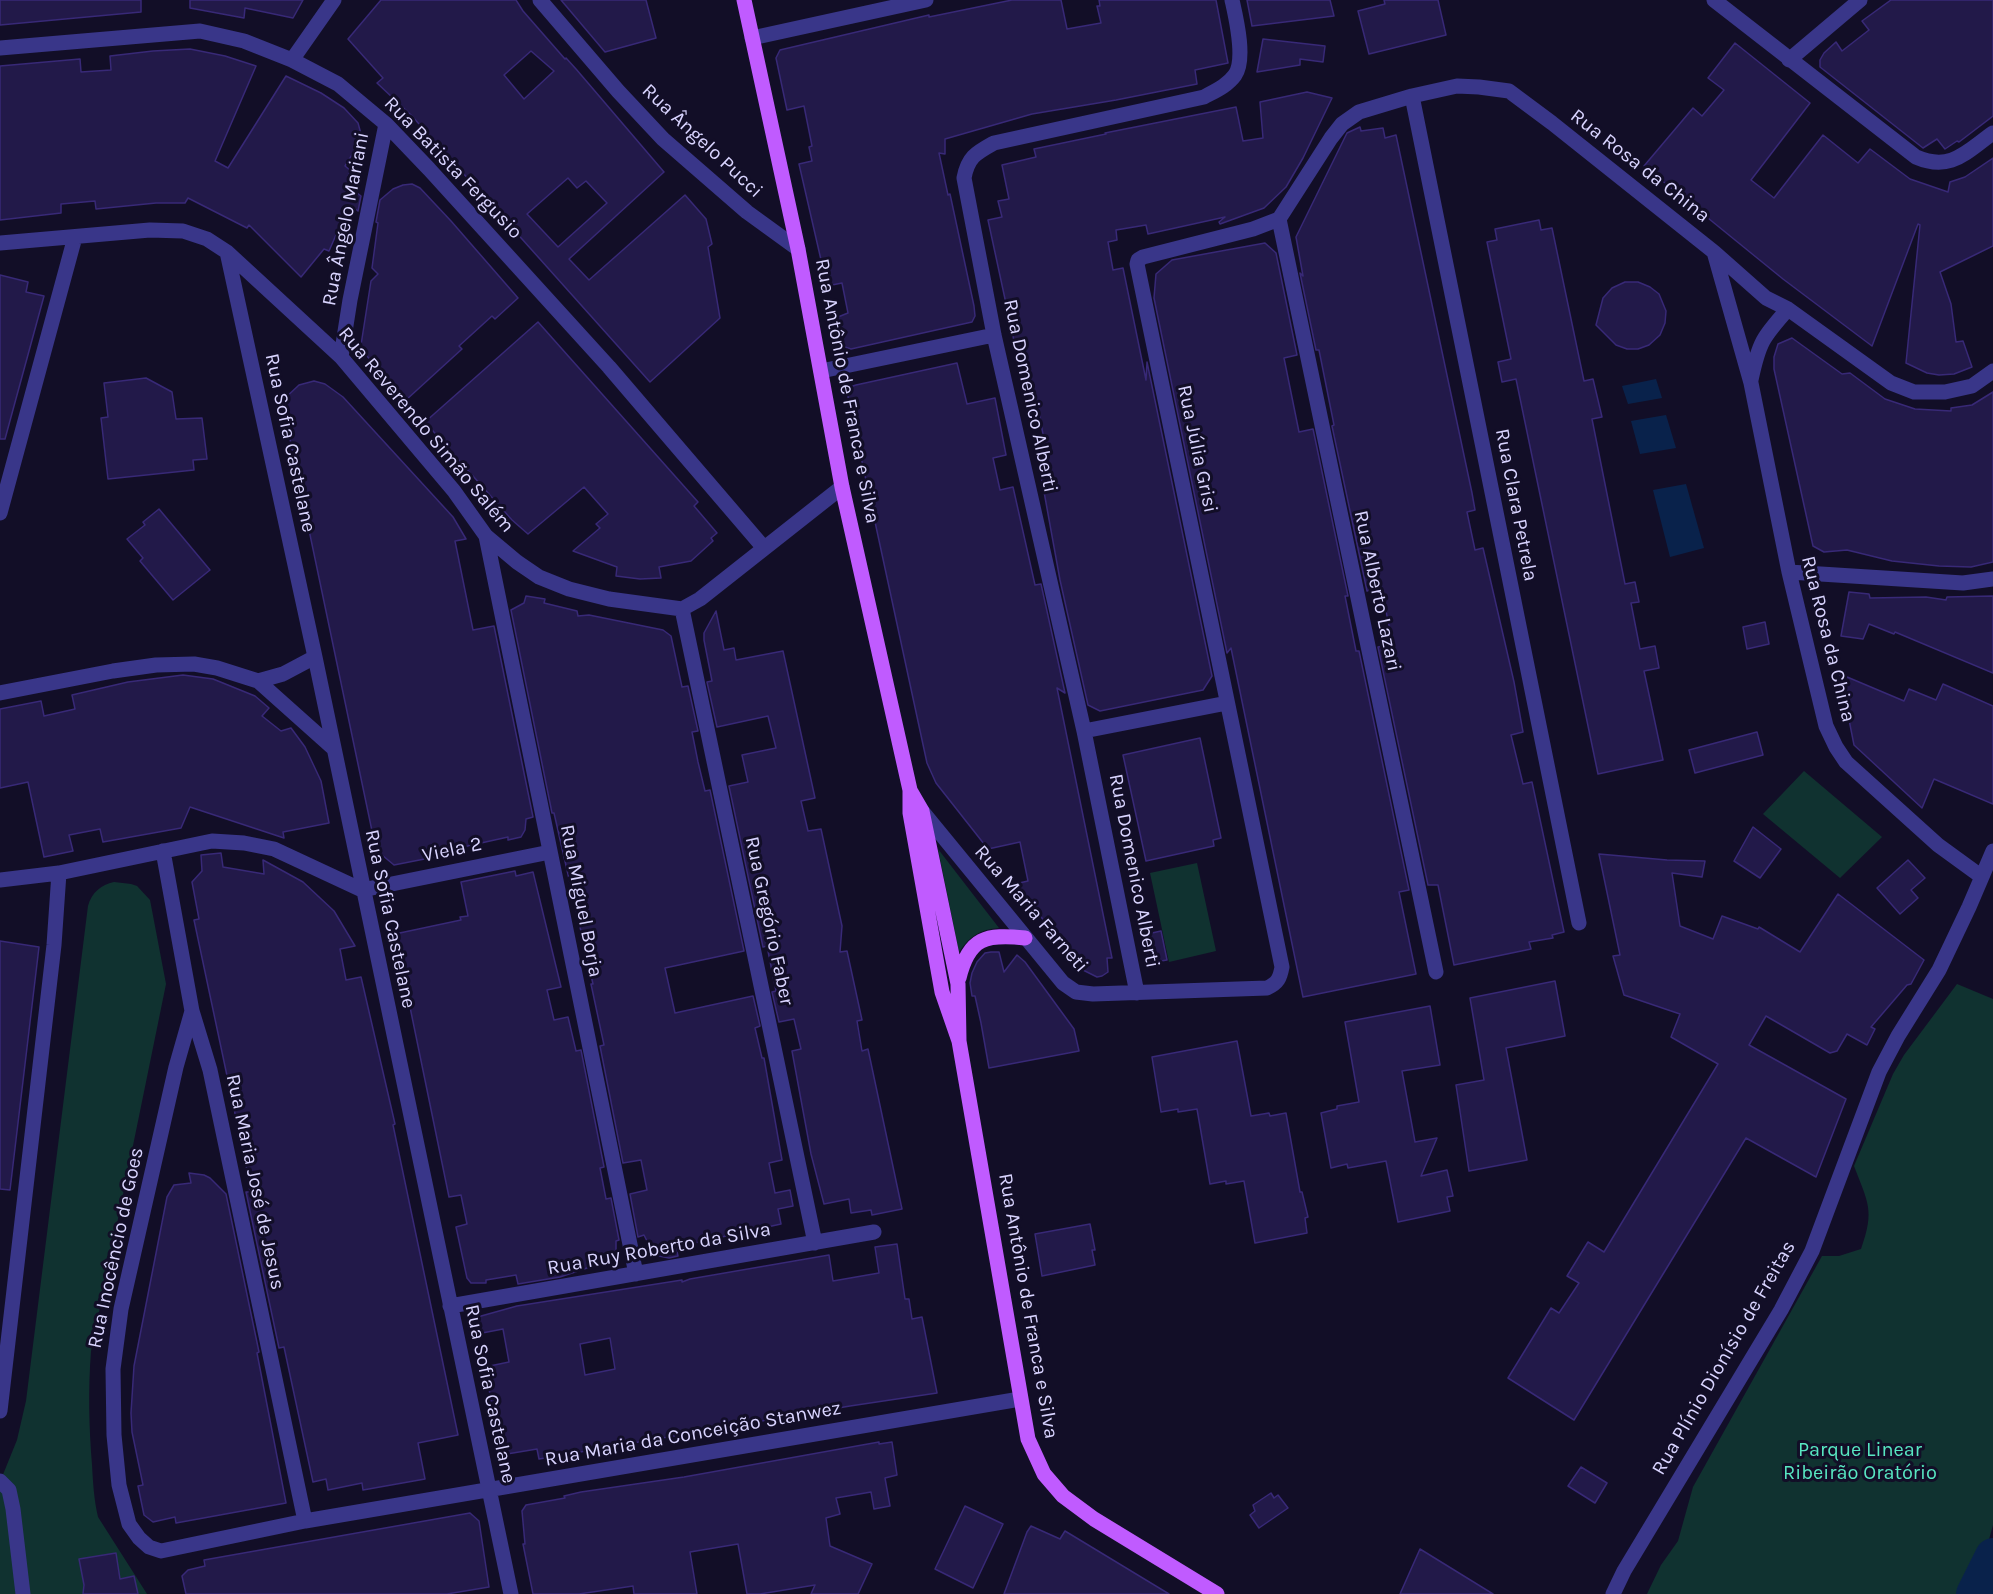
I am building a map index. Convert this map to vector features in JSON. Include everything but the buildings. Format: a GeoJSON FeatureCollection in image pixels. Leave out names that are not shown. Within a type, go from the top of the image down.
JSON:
{"type":"FeatureCollection","features":[{"type":"Feature","properties":{"kind":"main road","name":"Rua Antônio de Franca e Silva"},"geometry":{"type":"LineString","coordinates":[[744,0],[798,249],[842,487],[910,790],[958,984],[959,1041],[1028,1439],[1044,1474],[1063,1496],[1094,1519],[1217,1594]]}},
{"type":"Feature","properties":{"kind":"main road","name":"Rua Antônio de Franca e Silva"},"geometry":{"type":"LineString","coordinates":[[916,812],[942,992],[959,1041]]}},
{"type":"Feature","properties":{"kind":"main road"},"geometry":{"type":"LineString","coordinates":[[958,984],[963,961],[985,938],[1005,936],[1024,938]]}},
{"type":"Feature","properties":{"kind":"street"},"geometry":{"type":"LineString","coordinates":[[292,60],[334,0]]}},
{"type":"Feature","properties":{"kind":"street","name":"Rua Ângelo Pucci"},"geometry":{"type":"LineString","coordinates":[[540,0],[618,91],[663,139],[747,212],[798,249]]}},
{"type":"Feature","properties":{"kind":"street"},"geometry":{"type":"LineString","coordinates":[[752,38],[927,0]]}},
{"type":"Feature","properties":{"kind":"street","name":"Rua Domenico Alberti"},"geometry":{"type":"LineString","coordinates":[[1137,993],[1084,731],[994,335],[964,178],[966,164],[976,153],[994,143],[1204,97],[1222,88],[1236,74],[1240,48],[1232,0]]}},
{"type":"Feature","properties":{"kind":"street"},"geometry":{"type":"LineString","coordinates":[[1714,0],[1916,157],[1932,164],[1948,162],[1993,133]]}},
{"type":"Feature","properties":{"kind":"street"},"geometry":{"type":"LineString","coordinates":[[1789,60],[1860,0]]}},
{"type":"Feature","properties":{"kind":"street","name":"Rua Batista Fergusio"},"geometry":{"type":"LineString","coordinates":[[0,48],[200,31],[244,41],[292,60],[338,84],[386,124],[437,178],[609,367],[764,548]]}},
{"type":"Feature","properties":{"kind":"street","name":"Rua Rosa da China"},"geometry":{"type":"LineString","coordinates":[[1412,96],[1457,86],[1509,91],[1610,168],[1714,252],[1751,382],[1789,572],[1826,726],[1846,762],[1938,845],[1982,877]]}},
{"type":"Feature","properties":{"kind":"street"},"geometry":{"type":"LineString","coordinates":[[1279,219],[1342,124],[1359,112],[1412,96]]}},
{"type":"Feature","properties":{"kind":"street","name":"Rua Clara Petrela"},"geometry":{"type":"LineString","coordinates":[[1412,96],[1579,923]]}},
{"type":"Feature","properties":{"kind":"street","name":"Rua Ângelo Mariani"},"geometry":{"type":"LineString","coordinates":[[341,357],[350,300],[386,124]]}},
{"type":"Feature","properties":{"kind":"street","name":"Rua Júlia Grisi"},"geometry":{"type":"LineString","coordinates":[[1279,219],[1253,229],[1143,257],[1138,260],[1137,264],[1282,967],[1280,978]]}},
{"type":"Feature","properties":{"kind":"street","name":"Rua Alberto Lazari"},"geometry":{"type":"LineString","coordinates":[[1279,219],[1436,972]]}},
{"type":"Feature","properties":{"kind":"street","name":"Rua Reverendo Simão Salém"},"geometry":{"type":"LineString","coordinates":[[0,243],[150,230],[183,231],[207,239],[227,252],[341,357],[454,491],[486,536],[504,552],[540,577],[569,589],[609,599],[682,609]]}},
{"type":"Feature","properties":{"kind":"street"},"geometry":{"type":"LineString","coordinates":[[0,513],[75,237]]}},
{"type":"Feature","properties":{"kind":"street","name":"Rua Sofia Castelane"},"geometry":{"type":"LineString","coordinates":[[227,252],[315,657],[511,1594]]}},
{"type":"Feature","properties":{"kind":"street"},"geometry":{"type":"LineString","coordinates":[[1714,252],[1766,298],[1788,309],[1891,383],[1914,392],[1945,392],[1972,386],[1993,371]]}},
{"type":"Feature","properties":{"kind":"street","name":"Rua Rosa da China"},"geometry":{"type":"LineString","coordinates":[[1751,382],[1758,349],[1768,330],[1788,309]]}},
{"type":"Feature","properties":{"kind":"street"},"geometry":{"type":"LineString","coordinates":[[821,371],[994,335]]}},
{"type":"Feature","properties":{"kind":"street"},"geometry":{"type":"LineString","coordinates":[[682,609],[700,598],[842,487]]}},
{"type":"Feature","properties":{"kind":"street","name":"Rua Miguel Borja"},"geometry":{"type":"LineString","coordinates":[[486,536],[636,1274]]}},
{"type":"Feature","properties":{"kind":"street"},"geometry":{"type":"LineString","coordinates":[[1789,572],[1963,583],[1993,579]]}},
{"type":"Feature","properties":{"kind":"street","name":"Rua Gregório Faber"},"geometry":{"type":"LineString","coordinates":[[682,609],[815,1243]]}},
{"type":"Feature","properties":{"kind":"street"},"geometry":{"type":"LineString","coordinates":[[258,681],[283,674],[315,657]]}},
{"type":"Feature","properties":{"kind":"street"},"geometry":{"type":"LineString","coordinates":[[0,693],[113,671],[156,665],[194,664],[217,668],[258,681],[333,748]]}},
{"type":"Feature","properties":{"kind":"street"},"geometry":{"type":"LineString","coordinates":[[1084,731],[1227,703]]}},
{"type":"Feature","properties":{"kind":"street","name":"Rua Maria Farneti"},"geometry":{"type":"LineString","coordinates":[[916,812],[1063,983],[1076,992],[1093,994],[1267,988],[1276,984],[1280,978]]}},
{"type":"Feature","properties":{"kind":"street"},"geometry":{"type":"LineString","coordinates":[[0,880],[59,873],[212,841],[244,843],[274,849],[362,890]]}},
{"type":"Feature","properties":{"kind":"street","name":"Rua Maria José de Jesus"},"geometry":{"type":"LineString","coordinates":[[163,851],[192,1011],[210,1070],[305,1521]]}},
{"type":"Feature","properties":{"kind":"street","name":"Viela 2"},"geometry":{"type":"LineString","coordinates":[[362,890],[550,852]]}},
{"type":"Feature","properties":{"kind":"street","name":"Rua Plínio Dionísio de Freitas"},"geometry":{"type":"LineString","coordinates":[[1613,1594],[1623,1571],[1781,1310],[1812,1251],[1879,1072],[1898,1036],[1940,970],[1992,855]]}},
{"type":"Feature","properties":{"kind":"street"},"geometry":{"type":"LineString","coordinates":[[0,1411],[54,945],[59,873]]}},
{"type":"Feature","properties":{"kind":"street","name":"Rua Inocêncio de Goes"},"geometry":{"type":"LineString","coordinates":[[161,1551],[149,1547],[129,1524],[119,1485],[114,1435],[112,1369],[124,1297],[176,1067],[192,1011]]}},
{"type":"Feature","properties":{"kind":"street","name":"Rua Ruy Roberto da Silva"},"geometry":{"type":"LineString","coordinates":[[450,1306],[874,1232]]}},
{"type":"Feature","properties":{"kind":"street","name":"Rua Maria da Conceição Stanwez"},"geometry":{"type":"LineString","coordinates":[[161,1551],[305,1521],[1020,1399]]}},
{"type":"Feature","properties":{"kind":"street"},"geometry":{"type":"LineString","coordinates":[[0,1481],[9,1490],[13,1509],[22,1594]]}},
{"type":"Feature","properties":{"kind":"green space"},"geometry":{"type":"Polygon","coordinates":[[[1804,771],[1882,837],[1840,878],[1763,814],[1804,771]]]}},
{"type":"Feature","properties":{"kind":"green space"},"geometry":{"type":"Polygon","coordinates":[[[938,849],[999,928],[986,930],[976,935],[959,952],[938,849]]]}},
{"type":"Feature","properties":{"kind":"green space"},"geometry":{"type":"Polygon","coordinates":[[[1197,863],[1216,951],[1169,962],[1150,873],[1197,863]]]}},
{"type":"Feature","properties":{"kind":"green space"},"geometry":{"type":"Polygon","coordinates":[[[114,882],[137,886],[150,900],[166,984],[91,1351],[90,1437],[98,1517],[147,1594],[0,1594],[0,1482],[17,1440],[26,1401],[88,906],[98,890],[114,882]]]}},
{"type":"Feature","properties":{"kind":"green space","name":"Parque Linear Ribeirão Oratório"},"geometry":{"type":"Polygon","coordinates":[[[1957,984],[1993,999],[1993,1525],[1988,1543],[1973,1571],[1966,1594],[1647,1594],[1661,1565],[1678,1541],[1693,1487],[1822,1256],[1839,1256],[1861,1249],[1869,1215],[1866,1198],[1854,1166],[1893,1074],[1904,1055],[1957,984]]]}},
{"type":"Feature","properties":{"kind":"water"},"geometry":{"type":"Polygon","coordinates":[[[1656,379],[1662,398],[1628,404],[1622,386],[1656,379]]]}},
{"type":"Feature","properties":{"kind":"water"},"geometry":{"type":"Polygon","coordinates":[[[1666,415],[1676,448],[1640,454],[1631,421],[1666,415]]]}},
{"type":"Feature","properties":{"kind":"water"},"geometry":{"type":"Polygon","coordinates":[[[1686,484],[1704,548],[1670,557],[1653,490],[1686,484]]]}},
{"type":"Feature","properties":{"kind":"waterway"},"geometry":{"type":"LineString","coordinates":[[1974,1594],[1993,1556]]}}]}
